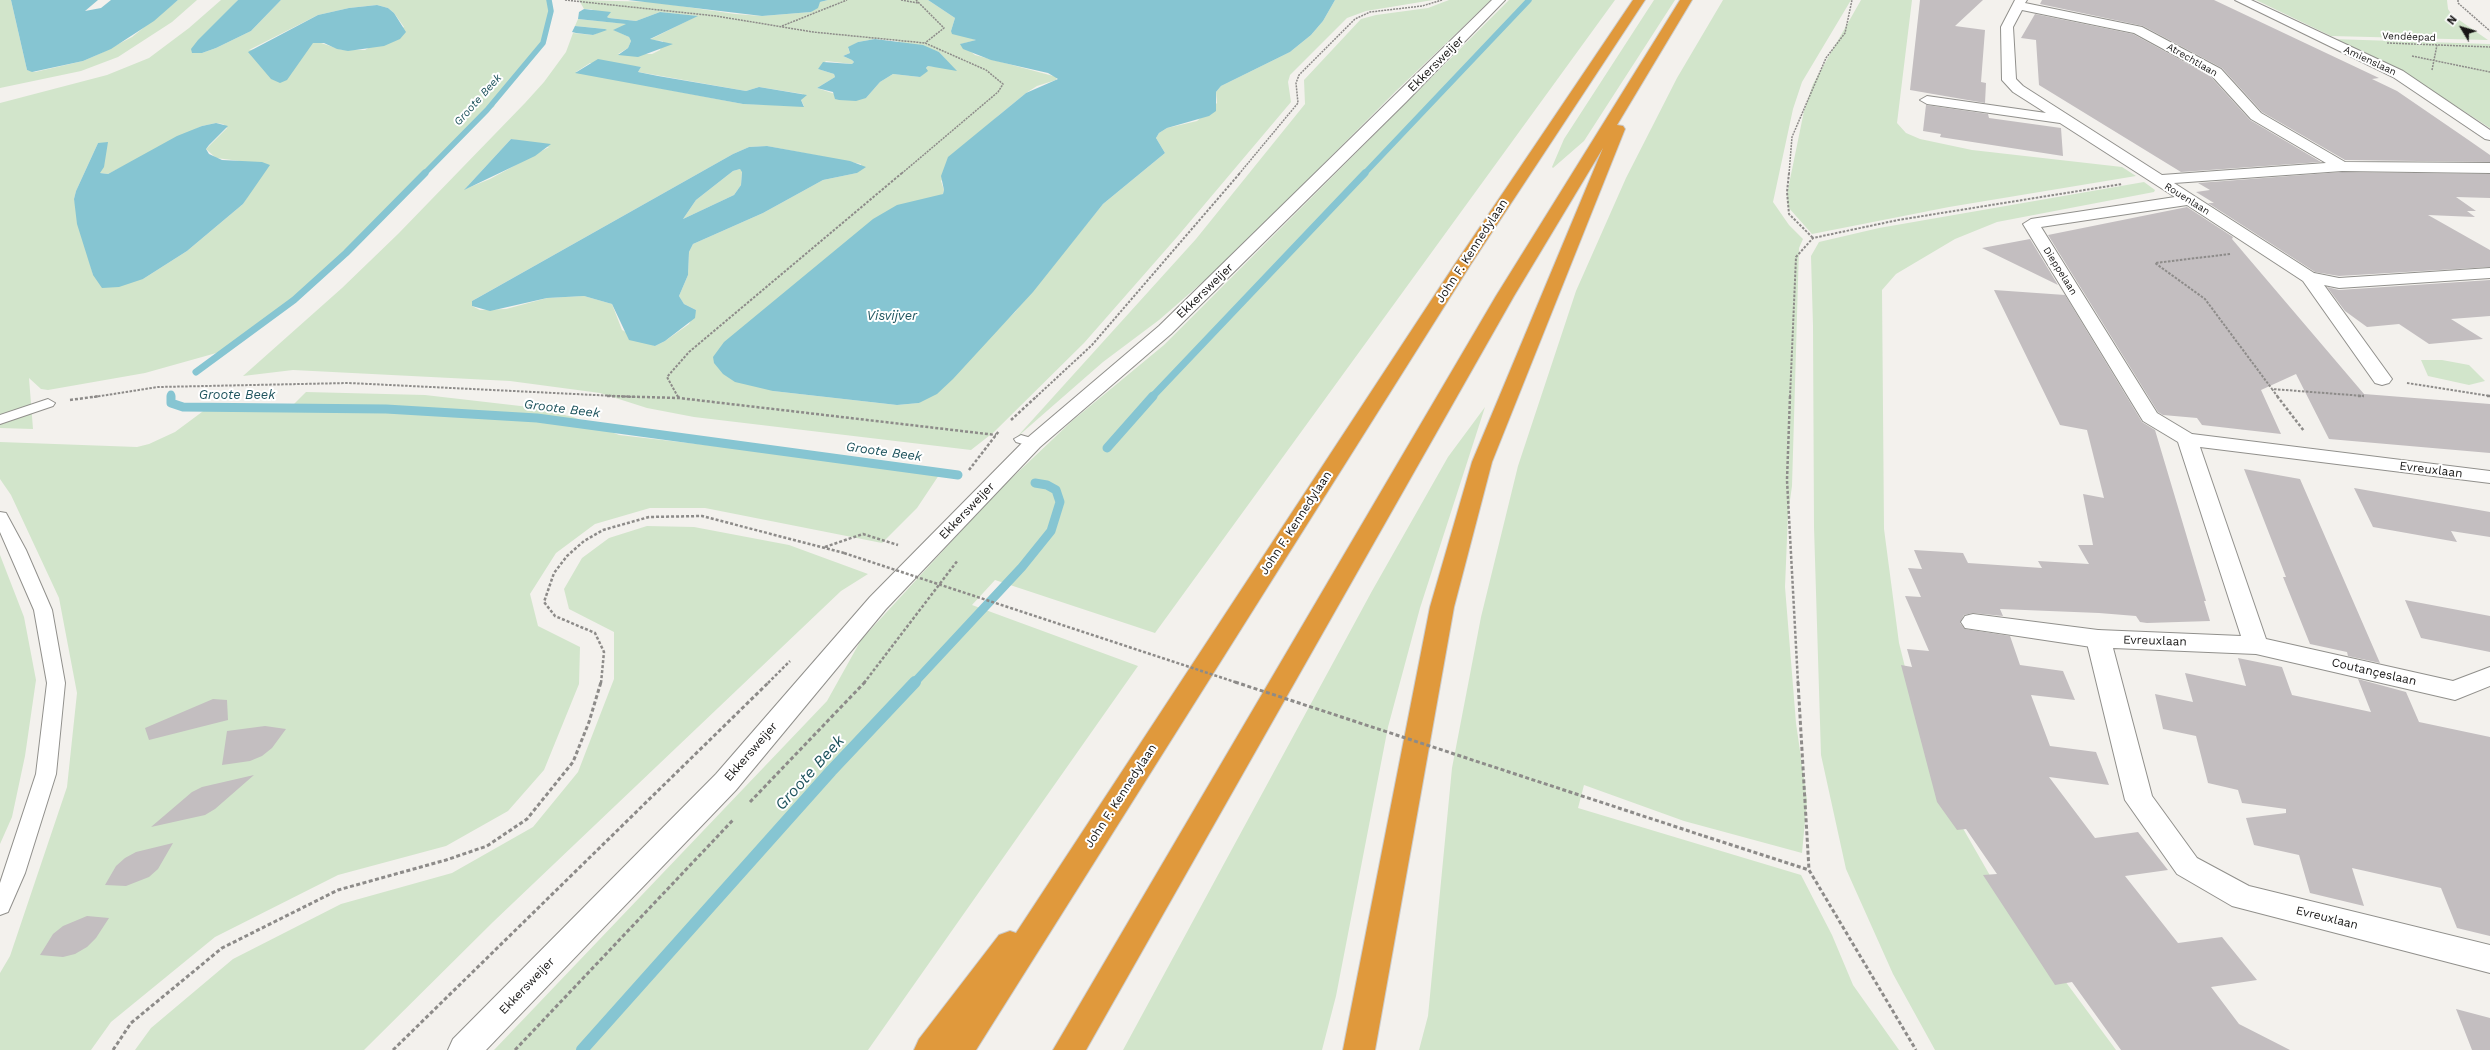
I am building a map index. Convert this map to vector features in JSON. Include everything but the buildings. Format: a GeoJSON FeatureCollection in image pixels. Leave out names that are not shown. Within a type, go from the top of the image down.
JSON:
{"type":"FeatureCollection","features":[{"type":"Feature","properties":{"kind":"highway","name":"John F. Kennedylaan"},"geometry":{"type":"LineString","coordinates":[[958,1050],[1463,264],[1639,0]]}},
{"type":"Feature","properties":{"kind":"highway"},"geometry":{"type":"LineString","coordinates":[[1069,1050],[1505,296],[1686,0]]}},
{"type":"Feature","properties":{"kind":"highway"},"geometry":{"type":"LineString","coordinates":[[1359,1050],[1442,607],[1482,462],[1645,66]]}},
{"type":"Feature","properties":{"kind":"highway"},"geometry":{"type":"LineString","coordinates":[[930,1050],[1110,812]]}},
{"type":"Feature","properties":{"kind":"street","name":"Ekkersweijer"},"geometry":{"type":"LineString","coordinates":[[464,1050],[726,782],[878,603],[1027,441],[1165,330],[1401,99],[1499,0]]}},
{"type":"Feature","properties":{"kind":"street","name":"Amienslaan"},"geometry":{"type":"LineString","coordinates":[[2242,0],[2398,74],[2490,136]]}},
{"type":"Feature","properties":{"kind":"street","name":"Rouenlaan"},"geometry":{"type":"LineString","coordinates":[[2019,3],[2007,27],[2010,80],[2018,89],[2156,180],[2309,277],[2339,283],[2490,273]]}},
{"type":"Feature","properties":{"kind":"street","name":"Atrechtlaan"},"geometry":{"type":"LineString","coordinates":[[2019,3],[2138,30],[2216,72],[2256,116],[2342,166]]}},
{"type":"Feature","properties":{"kind":"street","name":"Rouenlaan"},"geometry":{"type":"LineString","coordinates":[[1927,100],[2065,120]]}},
{"type":"Feature","properties":{"kind":"street","name":"Atrechtlaan"},"geometry":{"type":"LineString","coordinates":[[2156,180],[2342,166],[2490,168]]}},
{"type":"Feature","properties":{"kind":"street","name":"Dieppelaan"},"geometry":{"type":"LineString","coordinates":[[2187,439],[2150,417],[2031,224],[2188,200]]}},
{"type":"Feature","properties":{"kind":"street","name":"Rouenlaan"},"geometry":{"type":"LineString","coordinates":[[2309,277],[2382,379]]}},
{"type":"Feature","properties":{"kind":"street","name":"Evreuxlaan"},"geometry":{"type":"LineString","coordinates":[[2187,439],[2490,477]]}},
{"type":"Feature","properties":{"kind":"street"},"geometry":{"type":"LineString","coordinates":[[2187,439],[2256,645]]}},
{"type":"Feature","properties":{"kind":"street"},"geometry":{"type":"LineString","coordinates":[[1973,622],[2098,639]]}},
{"type":"Feature","properties":{"kind":"street","name":"Evreuxlaan"},"geometry":{"type":"LineString","coordinates":[[2256,645],[2098,639],[2139,800],[2187,866],[2242,897],[2490,959]]}},
{"type":"Feature","properties":{"kind":"street","name":"Coutançeslaan"},"geometry":{"type":"LineString","coordinates":[[2256,645],[2455,691],[2490,676]]}},
{"type":"Feature","properties":{"kind":"lane"},"geometry":{"type":"LineString","coordinates":[[0,420],[48,403]]}},
{"type":"Feature","properties":{"kind":"lane"},"geometry":{"type":"LineString","coordinates":[[0,517],[18,550],[43,610],[56,683],[46,774],[15,873],[0,906]]}},
{"type":"Feature","properties":{"kind":"path"},"geometry":{"type":"LineString","coordinates":[[565,0],[716,16],[813,32],[925,43],[986,70],[998,77],[1003,84],[998,92],[689,352],[667,377],[679,398]]}},
{"type":"Feature","properties":{"kind":"path"},"geometry":{"type":"LineString","coordinates":[[781,27],[847,0]]}},
{"type":"Feature","properties":{"kind":"path"},"geometry":{"type":"LineString","coordinates":[[901,0],[918,3]]}},
{"type":"Feature","properties":{"kind":"path"},"geometry":{"type":"LineString","coordinates":[[916,0],[944,28],[925,43]]}},
{"type":"Feature","properties":{"kind":"path"},"geometry":{"type":"LineString","coordinates":[[1006,424],[1092,344],[1185,238],[1298,103],[1296,83],[1298,75],[1355,19],[1370,12],[1422,6],[1442,0]]}},
{"type":"Feature","properties":{"kind":"path"},"geometry":{"type":"LineString","coordinates":[[1813,238],[1789,214],[1786,192],[1792,137],[1826,58],[1845,33],[1852,0]]}},
{"type":"Feature","properties":{"kind":"path"},"geometry":{"type":"LineString","coordinates":[[2458,0],[2458,3],[2490,31]]}},
{"type":"Feature","properties":{"kind":"path","name":"Vendéepad"},"geometry":{"type":"LineString","coordinates":[[2384,43],[2490,47]]}},
{"type":"Feature","properties":{"kind":"path"},"geometry":{"type":"LineString","coordinates":[[1916,1050],[1871,977],[1809,870],[1787,480],[1796,257],[1813,238],[1898,220],[2156,180]]}},
{"type":"Feature","properties":{"kind":"path"},"geometry":{"type":"LineString","coordinates":[[2268,251],[2214,255],[2155,263],[2205,299],[2323,456]]}},
{"type":"Feature","properties":{"kind":"path"},"geometry":{"type":"LineString","coordinates":[[2272,389],[2390,397],[2382,379]]}},
{"type":"Feature","properties":{"kind":"path"},"geometry":{"type":"LineString","coordinates":[[2382,379],[2490,396]]}},
{"type":"Feature","properties":{"kind":"path"},"geometry":{"type":"LineString","coordinates":[[48,403],[158,387],[349,383],[505,392],[679,398],[995,435],[1001,430]]}},
{"type":"Feature","properties":{"kind":"path"},"geometry":{"type":"LineString","coordinates":[[113,1050],[131,1023],[222,948],[338,890],[446,860],[487,846],[527,818],[573,762],[602,678],[604,652],[595,633],[555,616],[544,602],[554,573],[567,556],[584,541],[602,530],[622,523],[673,514],[702,516],[844,553],[1809,870]]}},
{"type":"Feature","properties":{"kind":"path"},"geometry":{"type":"LineString","coordinates":[[824,547],[863,534],[904,547]]}},
{"type":"Feature","properties":{"kind":"path"},"geometry":{"type":"LineString","coordinates":[[887,570],[893,565]]}},
{"type":"Feature","properties":{"kind":"path"},"geometry":{"type":"LineString","coordinates":[[393,1050],[795,656]]}},
{"type":"Feature","properties":{"kind":"path"},"geometry":{"type":"LineString","coordinates":[[746,807],[872,674]]}},
{"type":"Feature","properties":{"kind":"path"},"geometry":{"type":"LineString","coordinates":[[515,1050],[735,819]]}},
{"type":"Feature","properties":{"kind":"green space"},"geometry":{"type":"Polygon","coordinates":[[[0,0],[11,0],[27,70],[35,72],[83,61],[99,54],[132,37],[178,0],[197,0],[172,22],[118,57],[81,71],[0,88],[0,0]]]}},
{"type":"Feature","properties":{"kind":"green space"},"geometry":{"type":"Polygon","coordinates":[[[221,0],[238,0],[192,53],[202,53],[216,48],[251,31],[281,0],[549,0],[551,11],[543,43],[527,66],[496,100],[494,107],[487,110],[346,253],[294,300],[259,328],[227,350],[145,373],[48,390],[41,389],[29,378],[33,429],[0,428],[0,103],[107,75],[149,58],[189,28],[221,0]],[[377,5],[349,8],[318,15],[249,50],[318,42],[342,50],[365,50],[404,27],[394,13],[388,8],[377,5]],[[216,123],[202,126],[108,174],[100,173],[98,143],[76,191],[74,199],[93,275],[143,279],[187,251],[243,204],[252,189],[240,161],[216,158],[206,149],[227,128],[223,124],[216,123]]]}},
{"type":"Feature","properties":{"kind":"green space"},"geometry":{"type":"Polygon","coordinates":[[[579,0],[653,2],[735,14],[762,16],[811,12],[820,2],[828,0],[928,0],[955,18],[951,31],[976,40],[961,44],[975,55],[1057,77],[1056,80],[1037,86],[1026,93],[998,116],[941,181],[944,190],[943,194],[934,198],[773,391],[897,405],[919,403],[1015,312],[1103,204],[1165,153],[1156,138],[1159,133],[1167,128],[1197,121],[1217,103],[1216,92],[1221,86],[1290,52],[1311,35],[1323,21],[1335,0],[1433,0],[1366,11],[1347,18],[1290,75],[1288,82],[1291,102],[1177,237],[1084,343],[994,432],[971,450],[694,417],[647,408],[600,393],[510,381],[293,370],[243,376],[342,288],[398,234],[525,103],[544,82],[566,52],[573,33],[593,35],[605,29],[575,26],[578,19],[628,24],[614,30],[629,37],[631,41],[628,48],[618,54],[652,54],[660,50],[663,41],[649,40],[697,16],[660,12],[636,21],[609,18],[591,9],[584,9],[579,0]],[[875,39],[858,42],[848,48],[850,53],[843,56],[852,60],[854,62],[852,64],[826,61],[818,69],[834,74],[835,77],[817,88],[835,94],[866,98],[880,82],[893,74],[920,77],[928,66],[936,67],[946,60],[939,52],[892,40],[875,39]],[[590,63],[576,72],[743,104],[804,106],[801,100],[803,94],[759,87],[746,91],[638,72],[641,67],[590,63]],[[511,139],[465,189],[490,179],[549,147],[511,139]],[[767,146],[749,147],[733,154],[472,301],[472,306],[480,310],[506,309],[547,298],[584,296],[612,304],[622,330],[655,346],[665,341],[689,324],[696,310],[684,304],[679,296],[688,275],[689,252],[693,244],[763,213],[823,180],[857,173],[861,164],[767,146]]]}},
{"type":"Feature","properties":{"kind":"green space"},"geometry":{"type":"Polygon","coordinates":[[[1449,0],[1491,0],[1396,91],[1228,260],[1159,320],[1103,362],[1016,438],[1196,239],[1305,104],[1304,80],[1361,19],[1376,15],[1428,8],[1449,0]]]}},
{"type":"Feature","properties":{"kind":"green space"},"geometry":{"type":"Polygon","coordinates":[[[1509,0],[1615,0],[1155,633],[995,580],[972,605],[1138,666],[868,1050],[494,1050],[827,701],[861,640],[997,492],[1072,421],[1164,345],[1509,0]]]}},
{"type":"Feature","properties":{"kind":"green space"},"geometry":{"type":"Polygon","coordinates":[[[1654,0],[1675,0],[1584,141],[1553,168],[1552,167],[1564,139],[1654,0]]]}},
{"type":"Feature","properties":{"kind":"green space"},"geometry":{"type":"Polygon","coordinates":[[[1723,0],[1851,0],[1802,82],[1793,109],[1773,202],[1789,225],[1803,239],[1799,248],[1792,486],[1788,514],[1785,587],[1796,723],[1807,800],[1802,853],[1684,821],[1584,785],[1578,808],[1801,875],[1832,935],[1853,985],[1899,1050],[1419,1050],[1428,1016],[1452,768],[1481,617],[1518,466],[1576,291],[1626,178],[1677,78],[1723,0]]]}},
{"type":"Feature","properties":{"kind":"green space"},"geometry":{"type":"Polygon","coordinates":[[[1861,0],[1912,0],[1897,123],[1906,133],[1920,139],[1972,150],[2122,167],[2136,176],[1949,207],[1812,234],[1788,207],[1787,194],[1804,111],[1813,84],[1861,0]]]}},
{"type":"Feature","properties":{"kind":"green space"},"geometry":{"type":"Polygon","coordinates":[[[2256,0],[2447,0],[2448,9],[2452,15],[2488,40],[2331,36],[2256,0]]]}},
{"type":"Feature","properties":{"kind":"green space"},"geometry":{"type":"Polygon","coordinates":[[[2331,39],[2490,44],[2490,128],[2411,77],[2331,39]]]}},
{"type":"Feature","properties":{"kind":"green space"},"geometry":{"type":"Polygon","coordinates":[[[740,169],[742,171],[741,185],[734,195],[683,219],[696,200],[733,171],[740,169]]]}},
{"type":"Feature","properties":{"kind":"green space"},"geometry":{"type":"Polygon","coordinates":[[[2144,182],[2155,190],[2154,192],[1997,222],[1955,239],[1896,274],[1882,290],[1884,529],[1899,643],[1918,719],[1949,804],[2000,893],[2116,1050],[1935,1050],[1893,974],[1846,869],[1821,755],[1814,527],[1813,326],[1811,256],[1819,242],[1879,228],[2144,182]]]}},
{"type":"Feature","properties":{"kind":"green space"},"geometry":{"type":"Polygon","coordinates":[[[2421,360],[2442,360],[2469,365],[2485,381],[2469,385],[2428,376],[2421,360]]]}},
{"type":"Feature","properties":{"kind":"green space"},"geometry":{"type":"Polygon","coordinates":[[[306,392],[425,395],[529,407],[573,417],[619,435],[941,472],[917,508],[882,543],[705,508],[650,508],[595,524],[556,553],[530,594],[538,626],[580,647],[579,684],[544,770],[508,811],[446,846],[338,875],[215,937],[111,1022],[91,1050],[0,1050],[0,973],[10,956],[67,787],[77,693],[59,598],[11,495],[0,479],[0,442],[137,447],[149,444],[175,432],[206,409],[286,412],[306,392]]]}},
{"type":"Feature","properties":{"kind":"green space"},"geometry":{"type":"Polygon","coordinates":[[[1485,407],[1420,608],[1388,727],[1336,996],[1322,1050],[1123,1050],[1372,591],[1448,457],[1485,407]]]}},
{"type":"Feature","properties":{"kind":"green space"},"geometry":{"type":"Polygon","coordinates":[[[647,526],[694,527],[789,545],[868,574],[841,591],[493,922],[364,1050],[135,1050],[151,1028],[233,959],[341,904],[452,873],[533,827],[578,772],[614,679],[614,632],[569,609],[564,589],[582,558],[609,538],[647,526]]]}},
{"type":"Feature","properties":{"kind":"green space"},"geometry":{"type":"Polygon","coordinates":[[[0,555],[24,617],[36,680],[25,756],[12,817],[0,844],[0,555]]]}},
{"type":"Feature","properties":{"kind":"water"},"geometry":{"type":"Polygon","coordinates":[[[11,0],[98,0],[85,11],[101,8],[111,0],[178,0],[154,21],[111,49],[83,61],[32,72],[27,70],[11,0]]]}},
{"type":"Feature","properties":{"kind":"water"},"geometry":{"type":"Polygon","coordinates":[[[238,0],[281,0],[251,31],[216,48],[202,53],[192,53],[191,49],[198,40],[238,0]]]}},
{"type":"Feature","properties":{"kind":"water"},"geometry":{"type":"Polygon","coordinates":[[[628,0],[828,0],[820,2],[818,8],[811,12],[762,16],[628,0]]]}},
{"type":"Feature","properties":{"kind":"water","name":"Visvijver"},"geometry":{"type":"Polygon","coordinates":[[[928,0],[1335,0],[1323,21],[1311,35],[1290,52],[1221,86],[1216,92],[1216,111],[1209,116],[1167,128],[1159,133],[1156,138],[1165,153],[1103,204],[1033,292],[953,379],[937,394],[919,403],[897,405],[773,391],[735,382],[723,374],[714,363],[713,357],[724,342],[873,219],[897,205],[943,194],[944,190],[941,176],[948,157],[1026,93],[1058,79],[1048,73],[991,60],[963,49],[960,44],[976,40],[952,34],[951,31],[955,18],[928,0]]]}},
{"type":"Feature","properties":{"kind":"water"},"geometry":{"type":"Polygon","coordinates":[[[377,5],[388,8],[394,13],[406,32],[400,39],[384,46],[348,51],[337,49],[324,43],[313,43],[287,80],[280,83],[271,79],[248,52],[318,15],[349,8],[377,5]]]}},
{"type":"Feature","properties":{"kind":"water"},"geometry":{"type":"Polygon","coordinates":[[[584,9],[611,12],[607,17],[609,18],[636,21],[660,12],[698,16],[650,39],[673,44],[638,57],[618,55],[628,48],[631,41],[629,37],[613,30],[626,24],[578,19],[579,12],[584,9]]]}},
{"type":"Feature","properties":{"kind":"water"},"geometry":{"type":"Polygon","coordinates":[[[575,26],[607,30],[593,35],[576,33],[572,32],[575,26]]]}},
{"type":"Feature","properties":{"kind":"water"},"geometry":{"type":"Polygon","coordinates":[[[875,39],[923,45],[939,52],[957,71],[928,66],[926,68],[928,71],[920,77],[893,74],[880,82],[866,98],[856,101],[835,99],[833,92],[817,88],[835,77],[834,74],[818,69],[823,62],[852,64],[854,62],[852,60],[843,56],[850,53],[848,47],[858,42],[875,39]]]}},
{"type":"Feature","properties":{"kind":"water"},"geometry":{"type":"Polygon","coordinates":[[[598,59],[641,67],[638,72],[658,76],[746,91],[759,87],[807,95],[801,100],[804,107],[743,104],[575,73],[598,59]]]}},
{"type":"Feature","properties":{"kind":"water"},"geometry":{"type":"Polygon","coordinates":[[[216,123],[228,126],[206,149],[209,154],[222,160],[262,162],[270,165],[243,204],[187,251],[143,279],[119,287],[102,288],[93,275],[77,224],[74,199],[76,191],[98,143],[108,142],[104,167],[100,173],[108,174],[177,136],[202,126],[216,123]]]}},
{"type":"Feature","properties":{"kind":"water"},"geometry":{"type":"Polygon","coordinates":[[[511,139],[551,144],[535,156],[464,190],[511,139]]]}},
{"type":"Feature","properties":{"kind":"water"},"geometry":{"type":"Polygon","coordinates":[[[767,146],[850,161],[866,167],[857,173],[823,180],[763,213],[693,244],[689,252],[688,275],[679,296],[684,304],[696,310],[695,318],[665,341],[655,346],[629,340],[612,304],[584,296],[547,298],[490,311],[472,306],[472,301],[733,154],[749,147],[767,146]],[[740,169],[733,171],[696,200],[683,219],[734,195],[741,185],[742,172],[740,169]]]}},
{"type":"Feature","properties":{"kind":"waterway","name":"Groote Beek"},"geometry":{"type":"LineString","coordinates":[[424,174],[487,110],[543,43],[551,11],[549,0]]}},
{"type":"Feature","properties":{"kind":"waterway"},"geometry":{"type":"LineString","coordinates":[[1364,174],[1529,0]]}},
{"type":"Feature","properties":{"kind":"waterway","name":"Groote Beek"},"geometry":{"type":"LineString","coordinates":[[196,372],[294,300],[346,253],[425,173]]}},
{"type":"Feature","properties":{"kind":"waterway"},"geometry":{"type":"LineString","coordinates":[[1152,397],[1365,173]]}},
{"type":"Feature","properties":{"kind":"waterway","name":"Groote Beek"},"geometry":{"type":"LineString","coordinates":[[171,394],[171,403],[183,407],[386,409],[537,418],[958,475]]}},
{"type":"Feature","properties":{"kind":"waterway"},"geometry":{"type":"LineString","coordinates":[[1107,448],[1153,396]]}},
{"type":"Feature","properties":{"kind":"waterway","name":"Groote Beek"},"geometry":{"type":"LineString","coordinates":[[914,683],[1022,567],[1051,531],[1060,502],[1056,490],[1047,485],[1035,483]]}},
{"type":"Feature","properties":{"kind":"waterway","name":"Groote Beek"},"geometry":{"type":"LineString","coordinates":[[582,1050],[831,771],[915,682]]}}]}
